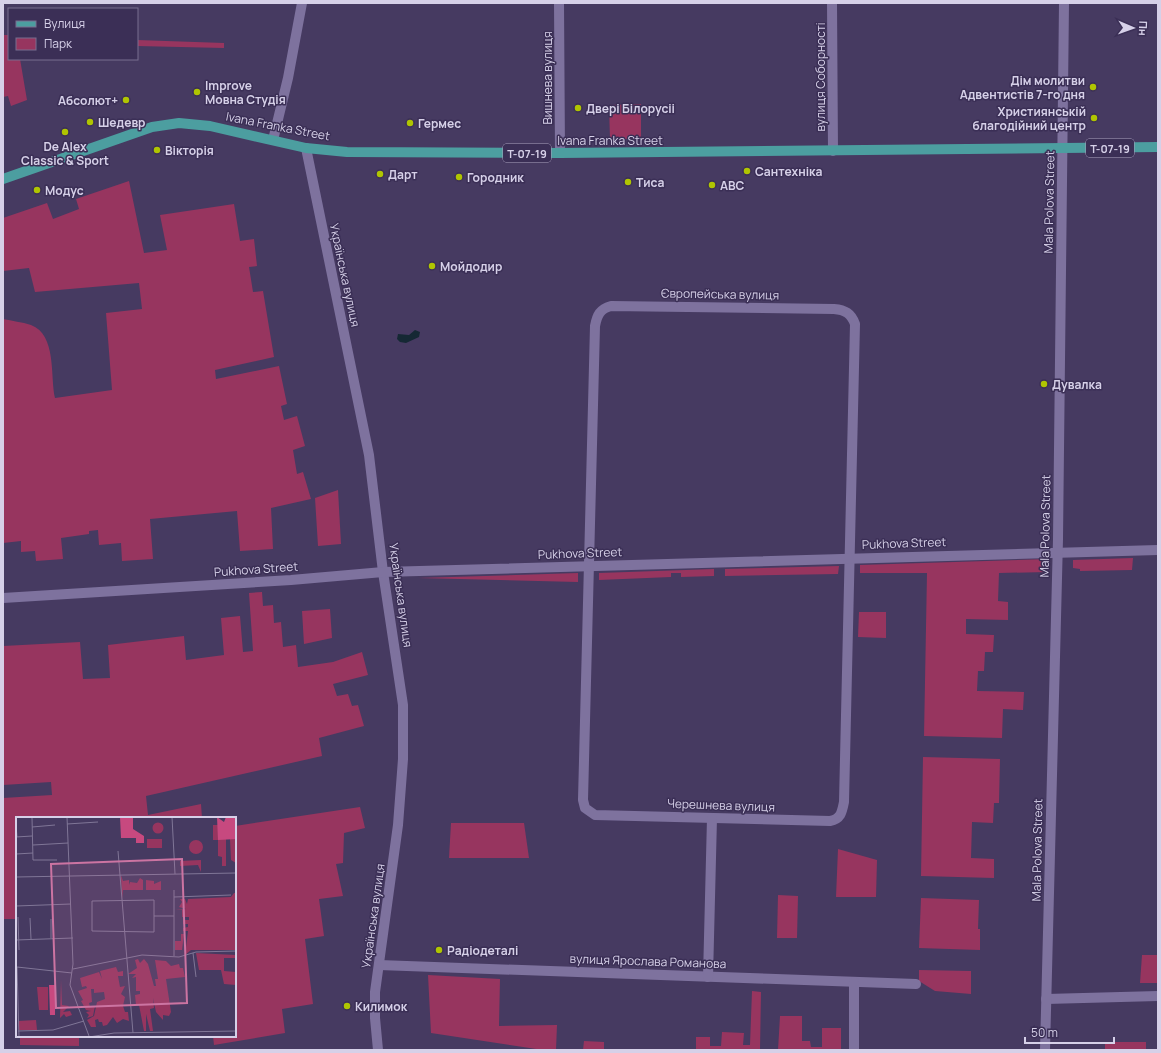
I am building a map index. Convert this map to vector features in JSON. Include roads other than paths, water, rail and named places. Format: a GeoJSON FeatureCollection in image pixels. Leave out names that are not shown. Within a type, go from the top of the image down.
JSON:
{"type":"FeatureCollection","features":[{"type":"Feature","properties":{"kind":"main road","name":"Ivana Franka Street"},"geometry":{"type":"LineString","coordinates":[[3,179],[164,124],[179,123],[210,126],[306,148],[347,152],[560,153],[1158,147]]}},
{"type":"Feature","properties":{"kind":"street"},"geometry":{"type":"LineString","coordinates":[[273,140],[288,78],[302,3]]}},
{"type":"Feature","properties":{"kind":"street","name":"Вишнева вулиця"},"geometry":{"type":"LineString","coordinates":[[559,3],[560,153]]}},
{"type":"Feature","properties":{"kind":"street","name":"вулиця Соборності"},"geometry":{"type":"LineString","coordinates":[[832,3],[833,151]]}},
{"type":"Feature","properties":{"kind":"street","name":"Mala Polova Street"},"geometry":{"type":"LineString","coordinates":[[1045,1050],[1058,553],[1064,3]]}},
{"type":"Feature","properties":{"kind":"street","name":"Українська вулиця"},"geometry":{"type":"LineString","coordinates":[[306,148],[369,455],[384,572],[402,685],[404,726],[398,825],[374,1006],[378,1050]]}},
{"type":"Feature","properties":{"kind":"street","name":"Європейська вулиця"},"geometry":{"type":"LineString","coordinates":[[588,565],[595,326],[600,312],[611,306],[834,309],[849,313],[854,324],[850,558]]}},
{"type":"Feature","properties":{"kind":"street","name":"Pukhova Street"},"geometry":{"type":"LineString","coordinates":[[3,598],[291,580],[384,572],[588,565],[1158,550]]}},
{"type":"Feature","properties":{"kind":"street","name":"Черешнева вулиця"},"geometry":{"type":"LineString","coordinates":[[588,565],[583,800],[585,808],[595,815],[830,821],[836,820],[840,816],[844,802],[850,558]]}},
{"type":"Feature","properties":{"kind":"street"},"geometry":{"type":"LineString","coordinates":[[708,977],[712,818]]}},
{"type":"Feature","properties":{"kind":"street","name":"вулиця Ярослава Романова"},"geometry":{"type":"LineString","coordinates":[[379,965],[916,984]]}},
{"type":"Feature","properties":{"kind":"street"},"geometry":{"type":"LineString","coordinates":[[854,982],[854,1050]]}},
{"type":"Feature","properties":{"kind":"street"},"geometry":{"type":"LineString","coordinates":[[1046,999],[1158,996]]}},
{"type":"Feature","properties":{"kind":"water"},"geometry":{"type":"Polygon","coordinates":[[[415,330],[420,332],[419,337],[406,343],[400,342],[397,339],[398,334],[409,335],[415,330]]]}},
{"type":"Feature","properties":{"kind":"place","name":"Дім молитви Адвентистів 7-го дня"},"geometry":{"type":"Point","coordinates":[1093,87]}},
{"type":"Feature","properties":{"kind":"place","name":"Improve Мовна Студія"},"geometry":{"type":"Point","coordinates":[197,92]}},
{"type":"Feature","properties":{"kind":"place","name":"Абсолют+"},"geometry":{"type":"Point","coordinates":[126,100]}},
{"type":"Feature","properties":{"kind":"place","name":"Двері Білорусіі"},"geometry":{"type":"Point","coordinates":[578,108]}},
{"type":"Feature","properties":{"kind":"place","name":"Християнській благодійний центр"},"geometry":{"type":"Point","coordinates":[1094,118]}},
{"type":"Feature","properties":{"kind":"place","name":"Шедевр"},"geometry":{"type":"Point","coordinates":[90,122]}},
{"type":"Feature","properties":{"kind":"place","name":"Гермес"},"geometry":{"type":"Point","coordinates":[410,123]}},
{"type":"Feature","properties":{"kind":"place","name":"De Alex Classic & Sport"},"geometry":{"type":"Point","coordinates":[65,132]}},
{"type":"Feature","properties":{"kind":"place","name":"Вікторія"},"geometry":{"type":"Point","coordinates":[157,150]}},
{"type":"Feature","properties":{"kind":"place","name":"Сантехніка"},"geometry":{"type":"Point","coordinates":[747,171]}},
{"type":"Feature","properties":{"kind":"place","name":"Дарт"},"geometry":{"type":"Point","coordinates":[380,174]}},
{"type":"Feature","properties":{"kind":"place","name":"Городник"},"geometry":{"type":"Point","coordinates":[459,177]}},
{"type":"Feature","properties":{"kind":"place","name":"Тиса"},"geometry":{"type":"Point","coordinates":[628,182]}},
{"type":"Feature","properties":{"kind":"place","name":"ABC"},"geometry":{"type":"Point","coordinates":[712,185]}},
{"type":"Feature","properties":{"kind":"place","name":"Модус"},"geometry":{"type":"Point","coordinates":[37,190]}},
{"type":"Feature","properties":{"kind":"place","name":"Мойдодир"},"geometry":{"type":"Point","coordinates":[432,266]}},
{"type":"Feature","properties":{"kind":"place","name":"Дувалка"},"geometry":{"type":"Point","coordinates":[1044,384]}},
{"type":"Feature","properties":{"kind":"place","name":"Радіодеталі"},"geometry":{"type":"Point","coordinates":[439,950]}},
{"type":"Feature","properties":{"kind":"place","name":"Килимок"},"geometry":{"type":"Point","coordinates":[347,1006]}}]}
